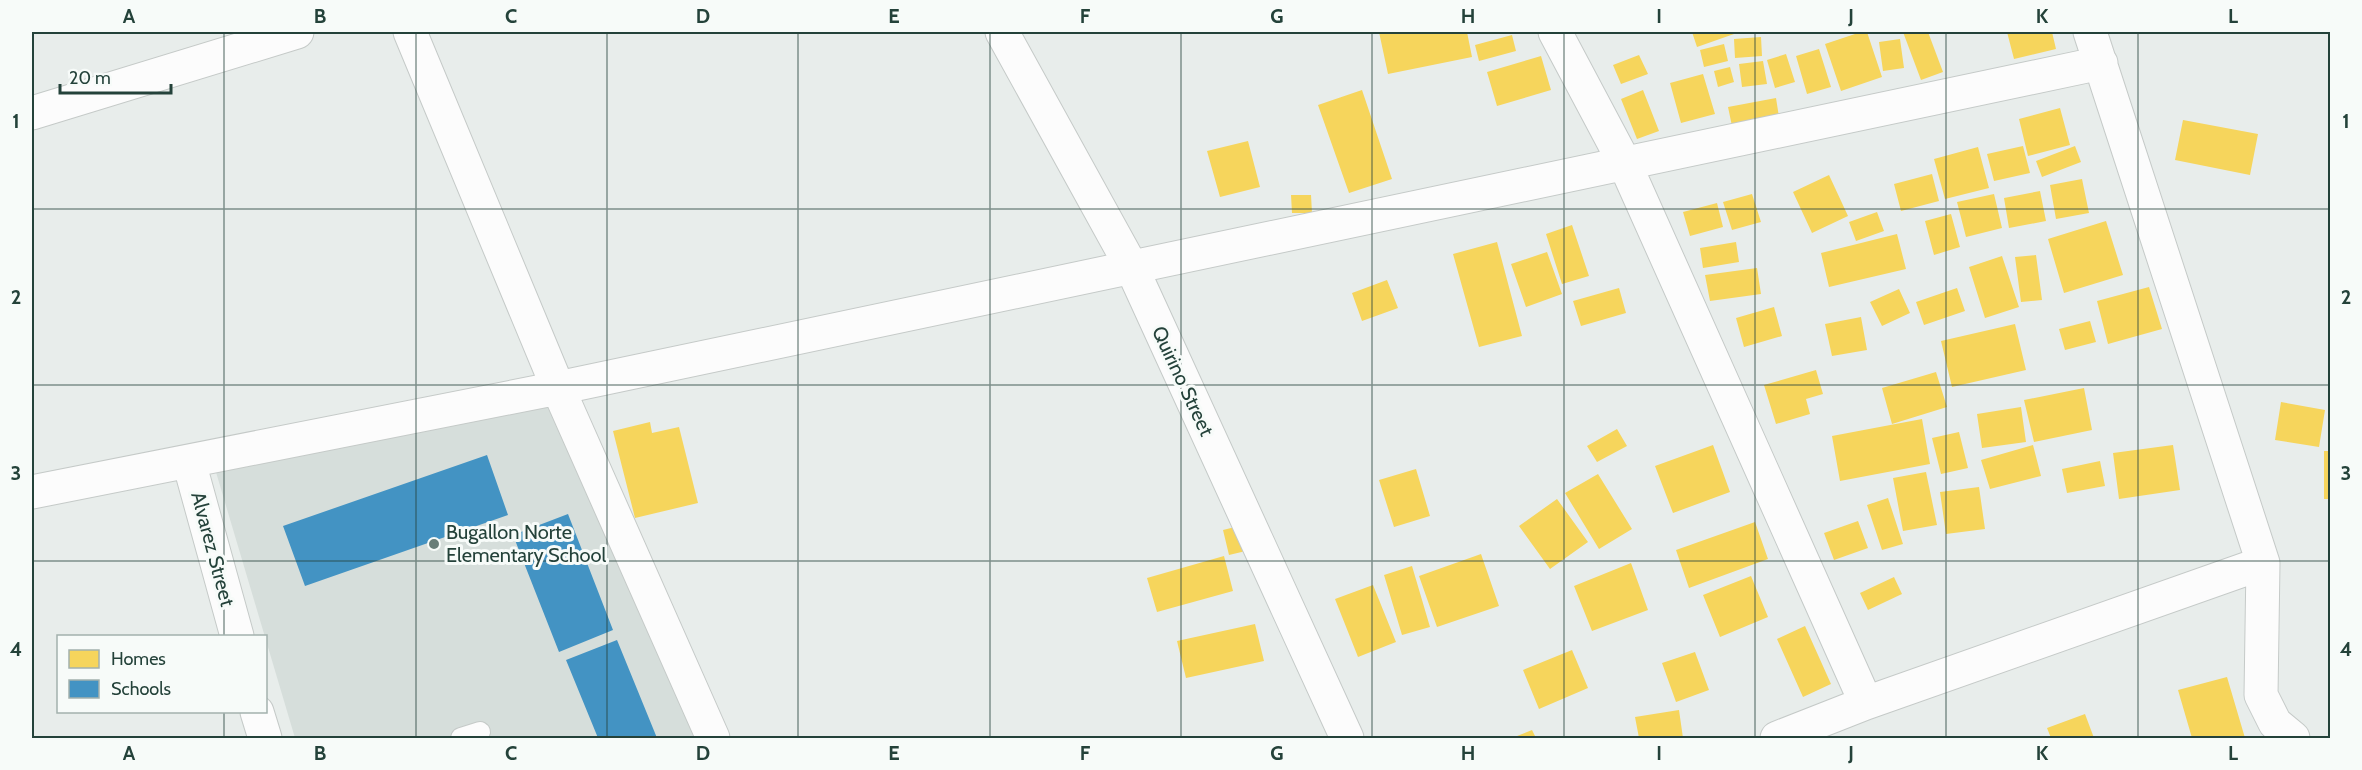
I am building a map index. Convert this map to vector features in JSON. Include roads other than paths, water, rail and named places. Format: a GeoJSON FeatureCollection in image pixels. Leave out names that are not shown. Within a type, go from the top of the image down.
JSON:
{"type":"FeatureCollection","features":[{"type":"Feature","properties":{"kind":"street"},"geometry":{"type":"LineString","coordinates":[[32,113],[297,32]]}},
{"type":"Feature","properties":{"kind":"street"},"geometry":{"type":"LineString","coordinates":[[410,32],[558,388],[713,738]]}},
{"type":"Feature","properties":{"kind":"street","name":"Quirino Street"},"geometry":{"type":"LineString","coordinates":[[1002,32],[1131,266],[1347,738]]}},
{"type":"Feature","properties":{"kind":"street"},"geometry":{"type":"LineString","coordinates":[[1555,32],[1624,162],[1866,703]]}},
{"type":"Feature","properties":{"kind":"street"},"geometry":{"type":"LineString","coordinates":[[2090,32],[2263,562],[2262,695],[2275,723],[2294,738]]}},
{"type":"Feature","properties":{"kind":"street"},"geometry":{"type":"LineString","coordinates":[[32,492],[558,388],[2101,63]]}},
{"type":"Feature","properties":{"kind":"street","name":"Alvarez Street"},"geometry":{"type":"LineString","coordinates":[[189,462],[237,635]]}},
{"type":"Feature","properties":{"kind":"street"},"geometry":{"type":"LineString","coordinates":[[1777,738],[1866,703],[2263,562]]}},
{"type":"Feature","properties":{"kind":"street"},"geometry":{"type":"LineString","coordinates":[[258,713],[265,738]]}},
{"type":"Feature","properties":{"kind":"place","name":"Bugallon Norte Elementary School"},"geometry":{"type":"Point","coordinates":[434,544]}}]}
